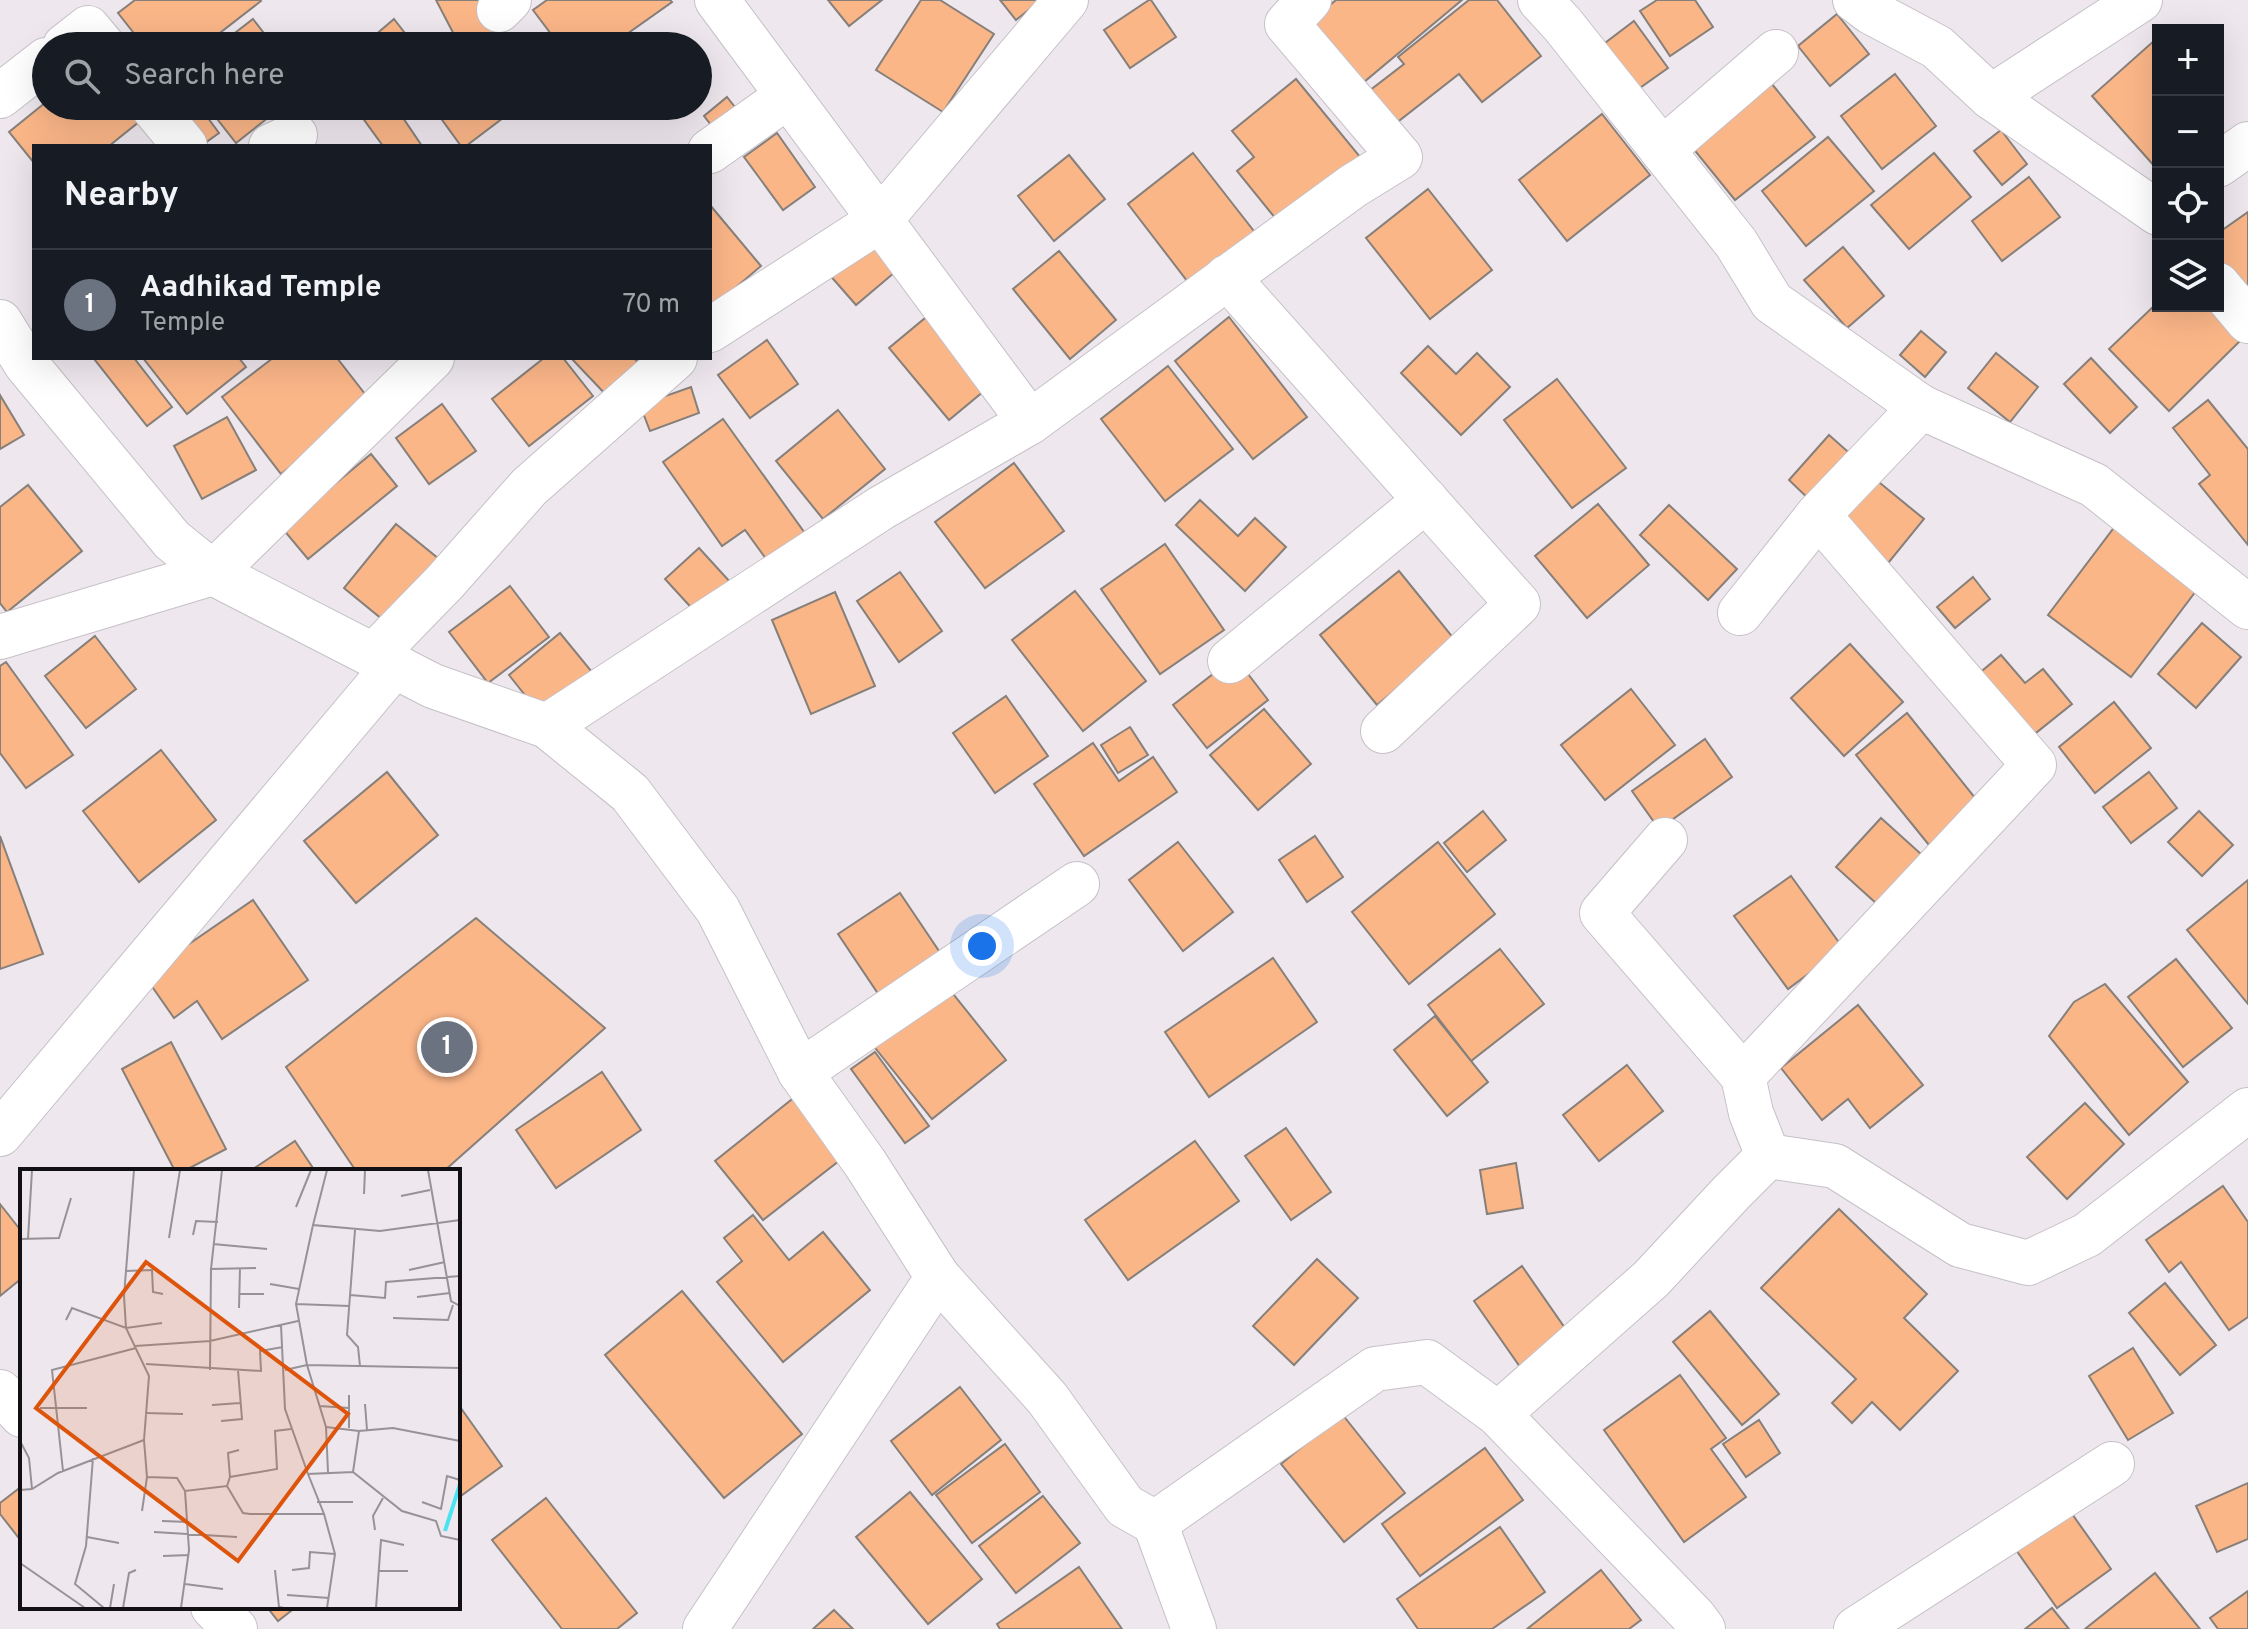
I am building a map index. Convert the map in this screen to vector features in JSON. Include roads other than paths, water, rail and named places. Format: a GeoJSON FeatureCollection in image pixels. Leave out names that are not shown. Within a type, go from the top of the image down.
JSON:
{"type":"FeatureCollection","features":[{"type":"Feature","properties":{"kind":"street"},"geometry":{"type":"LineString","coordinates":[[717,0],[1030,422]]}},
{"type":"Feature","properties":{"kind":"street"},"geometry":{"type":"LineString","coordinates":[[712,329],[880,220],[1066,0]]}},
{"type":"Feature","properties":{"kind":"street"},"geometry":{"type":"LineString","coordinates":[[547,726],[868,516],[1030,422],[1353,186],[1400,157],[1287,24],[1309,0]]}},
{"type":"Feature","properties":{"kind":"street"},"geometry":{"type":"LineString","coordinates":[[1855,0],[1871,12],[1937,47],[1991,97],[2152,207]]}},
{"type":"Feature","properties":{"kind":"street"},"geometry":{"type":"LineString","coordinates":[[1991,97],[2140,0]]}},
{"type":"Feature","properties":{"kind":"street"},"geometry":{"type":"LineString","coordinates":[[1563,8],[1662,150],[1736,243],[1772,302],[1921,407],[2094,485],[2248,607]]}},
{"type":"Feature","properties":{"kind":"street"},"geometry":{"type":"LineString","coordinates":[[1662,150],[1776,52]]}},
{"type":"Feature","properties":{"kind":"street"},"geometry":{"type":"LineString","coordinates":[[0,96],[32,71]]}},
{"type":"Feature","properties":{"kind":"street"},"geometry":{"type":"LineString","coordinates":[[712,150],[788,96]]}},
{"type":"Feature","properties":{"kind":"street"},"geometry":{"type":"LineString","coordinates":[[164,120],[183,144]]}},
{"type":"Feature","properties":{"kind":"street"},"geometry":{"type":"LineString","coordinates":[[2224,161],[2248,144]]}},
{"type":"Feature","properties":{"kind":"street"},"geometry":{"type":"LineString","coordinates":[[1227,277],[1518,604],[1383,731]]}},
{"type":"Feature","properties":{"kind":"street"},"geometry":{"type":"LineString","coordinates":[[2224,292],[2248,321]]}},
{"type":"Feature","properties":{"kind":"street"},"geometry":{"type":"LineString","coordinates":[[0,322],[26,364],[172,540],[213,573],[433,686],[547,726],[630,793],[718,910],[800,1072],[865,1163],[938,1277],[1047,1398],[1125,1506],[1155,1523],[1191,1628]]}},
{"type":"Feature","properties":{"kind":"street"},"geometry":{"type":"LineString","coordinates":[[0,637],[213,573],[430,360]]}},
{"type":"Feature","properties":{"kind":"street"},"geometry":{"type":"LineString","coordinates":[[0,1134],[445,582],[529,487],[673,360]]}},
{"type":"Feature","properties":{"kind":"street"},"geometry":{"type":"LineString","coordinates":[[1740,613],[1818,515],[1921,407]]}},
{"type":"Feature","properties":{"kind":"street"},"geometry":{"type":"LineString","coordinates":[[1230,661],[1426,500]]}},
{"type":"Feature","properties":{"kind":"street"},"geometry":{"type":"LineString","coordinates":[[1743,1076],[2034,765],[1818,515]]}},
{"type":"Feature","properties":{"kind":"street"},"geometry":{"type":"LineString","coordinates":[[1665,840],[1602,913],[1743,1076],[1751,1113],[1768,1156]]}},
{"type":"Feature","properties":{"kind":"street"},"geometry":{"type":"LineString","coordinates":[[800,1072],[1077,884]]}},
{"type":"Feature","properties":{"kind":"street"},"geometry":{"type":"LineString","coordinates":[[1768,1156],[1835,1166],[1960,1245],[2028,1263],[2087,1235],[2248,1110]]}},
{"type":"Feature","properties":{"kind":"street"},"geometry":{"type":"LineString","coordinates":[[1498,1414],[1651,1279],[1768,1156]]}},
{"type":"Feature","properties":{"kind":"street"},"geometry":{"type":"LineString","coordinates":[[705,1629],[938,1277]]}},
{"type":"Feature","properties":{"kind":"street"},"geometry":{"type":"LineString","coordinates":[[1155,1523],[1375,1369],[1427,1362],[1498,1414],[1692,1625]]}},
{"type":"Feature","properties":{"kind":"street"},"geometry":{"type":"LineString","coordinates":[[0,1392],[20,1413]]}},
{"type":"Feature","properties":{"kind":"street"},"geometry":{"type":"LineString","coordinates":[[1856,1629],[2112,1464]]}},
{"type":"Feature","properties":{"kind":"street"},"geometry":{"type":"LineString","coordinates":[[215,1609],[235,1629]]}},
{"type":"Feature","properties":{"kind":"place","name":"Aadhikad Temple"},"geometry":{"type":"Point","coordinates":[447,1047]}}]}
